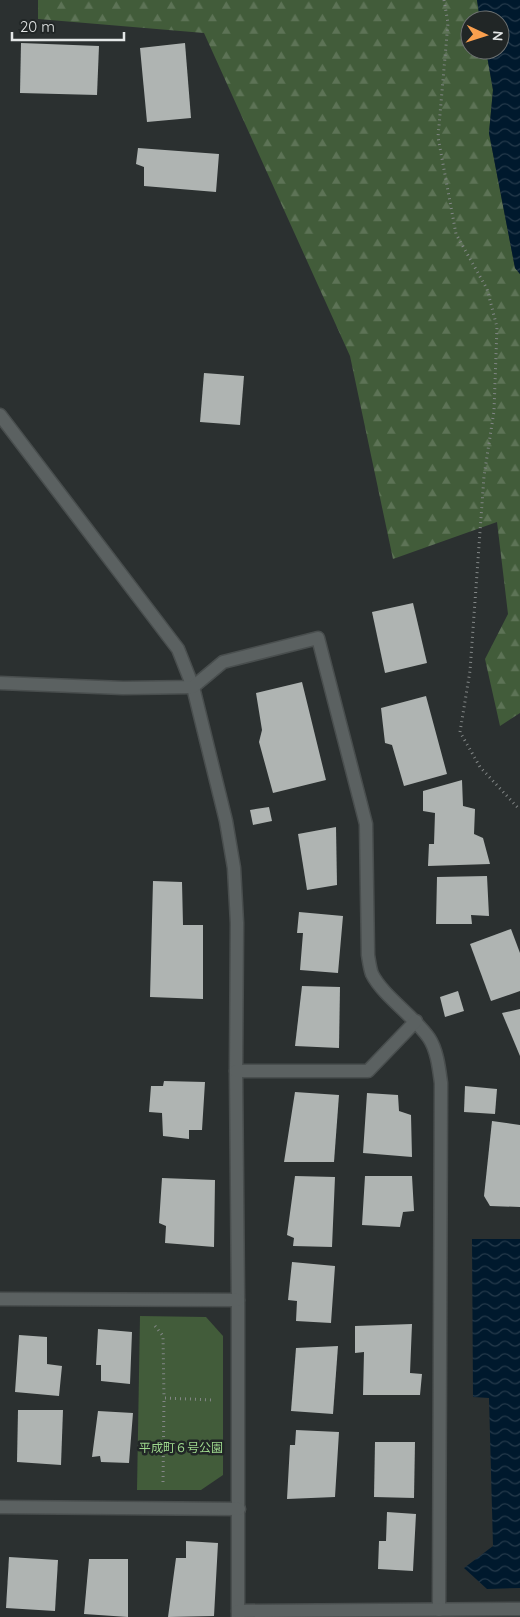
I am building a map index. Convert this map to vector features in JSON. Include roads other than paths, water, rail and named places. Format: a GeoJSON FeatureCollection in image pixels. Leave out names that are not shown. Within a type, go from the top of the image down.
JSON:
{"type":"FeatureCollection","features":[{"type":"Feature","properties":{"kind":"street"},"geometry":{"type":"LineString","coordinates":[[0,415],[178,650],[193,687],[226,821],[234,868],[237,923],[238,1614],[520,1609]]}},
{"type":"Feature","properties":{"kind":"street"},"geometry":{"type":"LineString","coordinates":[[0,683],[123,688],[193,687],[223,662],[318,638],[366,824],[368,955],[372,974],[381,987],[416,1021],[430,1040],[437,1060],[441,1083],[440,1610]]}},
{"type":"Feature","properties":{"kind":"street"},"geometry":{"type":"LineString","coordinates":[[236,1071],[368,1071],[416,1021]]}},
{"type":"Feature","properties":{"kind":"street"},"geometry":{"type":"LineString","coordinates":[[0,1299],[238,1300]]}},
{"type":"Feature","properties":{"kind":"street"},"geometry":{"type":"LineString","coordinates":[[0,1507],[239,1509]]}},
{"type":"Feature","properties":{"kind":"water"},"geometry":{"type":"Polygon","coordinates":[[[477,0],[520,0],[520,274],[515,268],[489,133],[493,90],[488,60],[510,60],[510,10],[478,10],[477,0]]]}},
{"type":"Feature","properties":{"kind":"water"},"geometry":{"type":"Polygon","coordinates":[[[472,1239],[520,1239],[520,1588],[487,1589],[464,1568],[493,1546],[489,1398],[473,1397],[472,1239]]]}},
{"type":"Feature","properties":{"kind":"park label","name":"平成町６号公園"},"geometry":{"type":"Point","coordinates":[181,1448]}}]}
